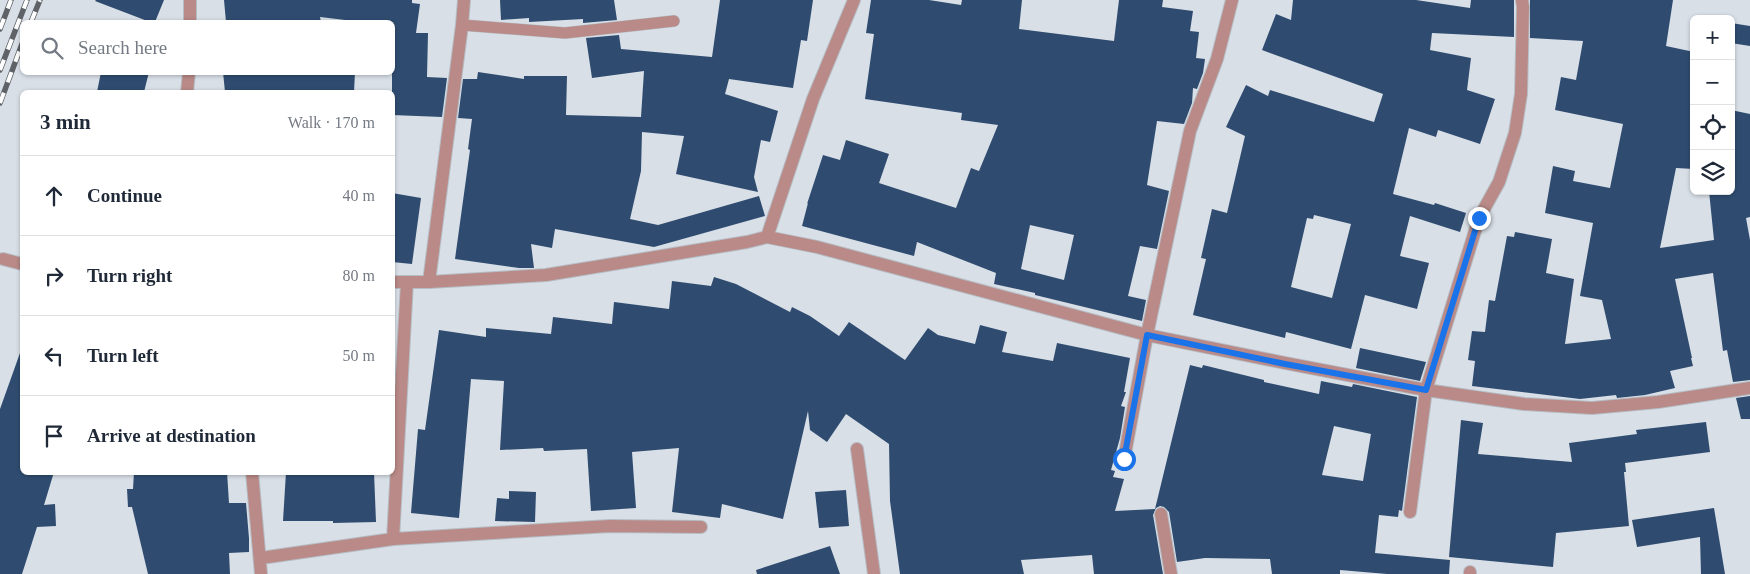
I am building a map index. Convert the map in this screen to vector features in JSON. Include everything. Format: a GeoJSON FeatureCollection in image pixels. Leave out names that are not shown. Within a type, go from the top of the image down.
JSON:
{"type":"FeatureCollection","features":[{"type":"Feature","properties":{"kind":"street"},"geometry":{"type":"LineString","coordinates":[[190,0],[190,20]]}},
{"type":"Feature","properties":{"kind":"street"},"geometry":{"type":"LineString","coordinates":[[429,282],[464,0]]}},
{"type":"Feature","properties":{"kind":"street"},"geometry":{"type":"LineString","coordinates":[[767,237],[813,99],[854,0]]}},
{"type":"Feature","properties":{"kind":"street"},"geometry":{"type":"LineString","coordinates":[[1124,459],[1147,335],[1190,131],[1217,60],[1232,0]]}},
{"type":"Feature","properties":{"kind":"street"},"geometry":{"type":"LineString","coordinates":[[1410,512],[1426,390],[1479,218],[1499,182],[1515,134],[1521,94],[1524,6],[1522,0]]}},
{"type":"Feature","properties":{"kind":"street"},"geometry":{"type":"LineString","coordinates":[[187,90],[189,75]]}},
{"type":"Feature","properties":{"kind":"street"},"geometry":{"type":"LineString","coordinates":[[395,282],[429,282],[546,275],[747,242],[767,237],[817,247],[1147,335],[1285,364],[1426,390],[1524,404],[1592,408],[1658,402],[1750,388]]}},
{"type":"Feature","properties":{"kind":"street"},"geometry":{"type":"LineString","coordinates":[[3,259],[20,263]]}},
{"type":"Feature","properties":{"kind":"street"},"geometry":{"type":"LineString","coordinates":[[393,539],[406,282]]}},
{"type":"Feature","properties":{"kind":"street"},"geometry":{"type":"LineString","coordinates":[[857,449],[874,574]]}},
{"type":"Feature","properties":{"kind":"street"},"geometry":{"type":"LineString","coordinates":[[252,475],[261,574]]}},
{"type":"Feature","properties":{"kind":"street"},"geometry":{"type":"LineString","coordinates":[[1161,514],[1171,574]]}},
{"type":"Feature","properties":{"kind":"street"},"geometry":{"type":"LineString","coordinates":[[260,558],[393,539],[610,526],[701,527]]}},
{"type":"Feature","properties":{"kind":"lane"},"geometry":{"type":"LineString","coordinates":[[462,25],[565,33],[674,21]]}},
{"type":"Feature","properties":{"kind":"building"},"geometry":{"type":"Polygon","coordinates":[[[164,0],[156,20],[145,20],[95,1],[164,0]]]}},
{"type":"Feature","properties":{"kind":"building"},"geometry":{"type":"Polygon","coordinates":[[[224,0],[412,0],[412,3],[420,4],[416,33],[428,33],[427,77],[447,78],[442,117],[395,115],[395,90],[392,90],[392,75],[395,75],[395,20],[345,20],[320,17],[321,20],[226,20],[224,0]]]}},
{"type":"Feature","properties":{"kind":"building"},"geometry":{"type":"Polygon","coordinates":[[[500,0],[614,0],[617,20],[583,23],[583,19],[529,22],[529,18],[501,20],[500,0]]]}},
{"type":"Feature","properties":{"kind":"building"},"geometry":{"type":"Polygon","coordinates":[[[720,0],[813,0],[807,41],[801,40],[793,88],[729,79],[725,94],[778,111],[770,142],[761,140],[754,177],[758,192],[676,174],[684,136],[642,132],[641,171],[630,219],[658,225],[759,196],[765,216],[654,247],[555,229],[552,248],[531,244],[534,268],[519,268],[455,259],[470,150],[468,149],[472,119],[458,118],[463,79],[477,79],[478,72],[524,79],[524,76],[567,76],[566,115],[641,117],[644,71],[592,78],[586,38],[619,35],[621,49],[712,57],[720,0]]]}},
{"type":"Feature","properties":{"kind":"building"},"geometry":{"type":"Polygon","coordinates":[[[871,0],[929,0],[961,5],[962,0],[1022,0],[1019,29],[1114,41],[1119,0],[1163,0],[1162,7],[1193,11],[1190,31],[1199,32],[1196,58],[1205,59],[1203,73],[1197,89],[1193,88],[1192,103],[1184,124],[1157,121],[1147,185],[1169,191],[1157,249],[1140,246],[1128,296],[1146,300],[1142,321],[994,284],[996,273],[917,242],[914,256],[802,226],[823,155],[840,160],[846,140],[889,154],[879,183],[956,208],[971,168],[979,171],[998,125],[961,120],[962,113],[865,99],[874,34],[866,33],[871,0]],[[1030,225],[1021,269],[1064,280],[1074,235],[1030,225]]]}},
{"type":"Feature","properties":{"kind":"building"},"geometry":{"type":"Polygon","coordinates":[[[1293,0],[1416,0],[1470,8],[1471,0],[1514,0],[1514,37],[1432,33],[1430,50],[1471,58],[1467,90],[1495,99],[1480,144],[1438,130],[1436,137],[1409,128],[1393,194],[1434,205],[1435,203],[1466,213],[1460,232],[1410,216],[1400,256],[1429,263],[1417,309],[1365,295],[1351,349],[1286,332],[1285,338],[1193,315],[1206,259],[1201,258],[1212,209],[1227,213],[1245,136],[1226,127],[1246,85],[1268,96],[1270,90],[1374,122],[1383,94],[1262,50],[1276,14],[1291,20],[1293,0]],[[1314,215],[1313,219],[1307,218],[1291,287],[1332,298],[1351,224],[1314,215]]]}},
{"type":"Feature","properties":{"kind":"building"},"geometry":{"type":"Polygon","coordinates":[[[1530,0],[1673,0],[1666,46],[1690,51],[1690,169],[1676,168],[1660,248],[1714,240],[1709,195],[1735,195],[1735,111],[1750,114],[1750,217],[1746,218],[1750,240],[1750,380],[1733,382],[1727,350],[1723,351],[1713,273],[1675,279],[1693,366],[1670,371],[1675,388],[1645,395],[1617,398],[1616,395],[1580,399],[1472,386],[1475,361],[1468,360],[1472,331],[1485,332],[1489,300],[1495,301],[1507,236],[1514,237],[1515,232],[1552,239],[1546,273],[1574,279],[1565,344],[1611,339],[1602,300],[1580,296],[1593,223],[1545,213],[1553,166],[1575,171],[1573,181],[1610,188],[1623,124],[1555,110],[1561,77],[1576,80],[1583,41],[1530,38],[1530,0]]]}},
{"type":"Feature","properties":{"kind":"building"},"geometry":{"type":"Polygon","coordinates":[[[1735,24],[1750,26],[1750,46],[1735,44],[1735,24]]]}},
{"type":"Feature","properties":{"kind":"building"},"geometry":{"type":"Polygon","coordinates":[[[100,75],[148,75],[144,90],[97,90],[100,75]]]}},
{"type":"Feature","properties":{"kind":"building"},"geometry":{"type":"Polygon","coordinates":[[[223,75],[355,75],[354,90],[225,90],[223,75]]]}},
{"type":"Feature","properties":{"kind":"building"},"geometry":{"type":"Polygon","coordinates":[[[395,194],[421,198],[412,264],[395,262],[395,194]]]}},
{"type":"Feature","properties":{"kind":"building"},"geometry":{"type":"Polygon","coordinates":[[[714,277],[736,284],[790,312],[792,307],[810,316],[839,336],[849,322],[905,360],[928,328],[938,335],[975,344],[980,325],[1007,332],[1002,352],[1053,361],[1057,343],[1130,358],[1124,392],[1126,392],[1121,406],[1125,407],[1120,438],[1111,470],[1115,471],[1113,477],[1124,479],[1115,511],[1155,509],[1190,365],[1202,368],[1203,365],[1264,380],[1264,382],[1319,394],[1321,381],[1352,387],[1353,384],[1417,397],[1402,511],[1399,510],[1398,517],[1379,515],[1375,553],[1450,560],[1449,574],[1387,574],[1340,570],[1340,574],[1272,574],[1270,559],[1205,558],[1177,562],[1169,512],[1160,506],[1156,508],[1153,515],[1163,574],[1094,574],[1092,555],[1021,560],[1024,574],[900,574],[890,501],[889,444],[846,414],[827,442],[810,430],[808,411],[783,519],[722,504],[720,518],[672,512],[679,448],[632,452],[636,508],[591,511],[587,449],[544,451],[543,448],[500,450],[504,381],[471,379],[459,518],[411,513],[418,429],[425,430],[439,330],[486,337],[486,328],[551,334],[553,317],[612,324],[614,302],[669,309],[672,281],[711,286],[714,277]],[[1334,426],[1322,475],[1363,481],[1371,434],[1334,426]]]}},
{"type":"Feature","properties":{"kind":"building"},"geometry":{"type":"Polygon","coordinates":[[[1360,348],[1426,362],[1420,381],[1356,368],[1360,348]]]}},
{"type":"Feature","properties":{"kind":"building"},"geometry":{"type":"Polygon","coordinates":[[[20,353],[20,475],[53,475],[44,505],[55,504],[56,526],[37,527],[22,574],[0,574],[0,409],[20,353]]]}},
{"type":"Feature","properties":{"kind":"building"},"geometry":{"type":"Polygon","coordinates":[[[1750,396],[1750,419],[1741,419],[1736,398],[1750,396]]]}},
{"type":"Feature","properties":{"kind":"building"},"geometry":{"type":"Polygon","coordinates":[[[1461,420],[1483,423],[1478,454],[1572,462],[1569,443],[1637,434],[1636,430],[1706,422],[1710,452],[1625,463],[1626,472],[1624,472],[1629,526],[1556,533],[1553,567],[1449,557],[1461,420]]]}},
{"type":"Feature","properties":{"kind":"building"},"geometry":{"type":"Polygon","coordinates":[[[134,475],[227,475],[229,503],[246,503],[249,552],[229,553],[230,574],[148,574],[132,507],[128,507],[127,489],[133,489],[134,475]]]}},
{"type":"Feature","properties":{"kind":"building"},"geometry":{"type":"Polygon","coordinates":[[[286,475],[374,475],[376,522],[283,521],[286,475]]]}},
{"type":"Feature","properties":{"kind":"building"},"geometry":{"type":"Polygon","coordinates":[[[846,490],[849,526],[819,528],[815,492],[846,490]]]}},
{"type":"Feature","properties":{"kind":"building"},"geometry":{"type":"Polygon","coordinates":[[[509,491],[536,492],[535,522],[495,521],[497,498],[509,499],[509,491]]]}},
{"type":"Feature","properties":{"kind":"building"},"geometry":{"type":"Polygon","coordinates":[[[1714,508],[1725,574],[1701,574],[1700,537],[1637,547],[1632,520],[1714,508]]]}},
{"type":"Feature","properties":{"kind":"building"},"geometry":{"type":"Polygon","coordinates":[[[830,546],[840,574],[757,574],[756,570],[830,546]]]}},
{"type":"Feature","properties":{"kind":"railway"},"geometry":{"type":"LineString","coordinates":[[0,29],[11,0]]}},
{"type":"Feature","properties":{"kind":"railway"},"geometry":{"type":"LineString","coordinates":[[0,70],[27,0]]}},
{"type":"Feature","properties":{"kind":"railway"},"geometry":{"type":"LineString","coordinates":[[32,20],[40,0]]}},
{"type":"Feature","properties":{"kind":"railway"},"geometry":{"type":"LineString","coordinates":[[0,103],[20,49]]}},
{"type":"Feature","properties":{"kind":"route"},"geometry":{"type":"LineString","coordinates":[[1124,459],[1147,335],[1285,364],[1426,390],[1479,218]]}}]}
